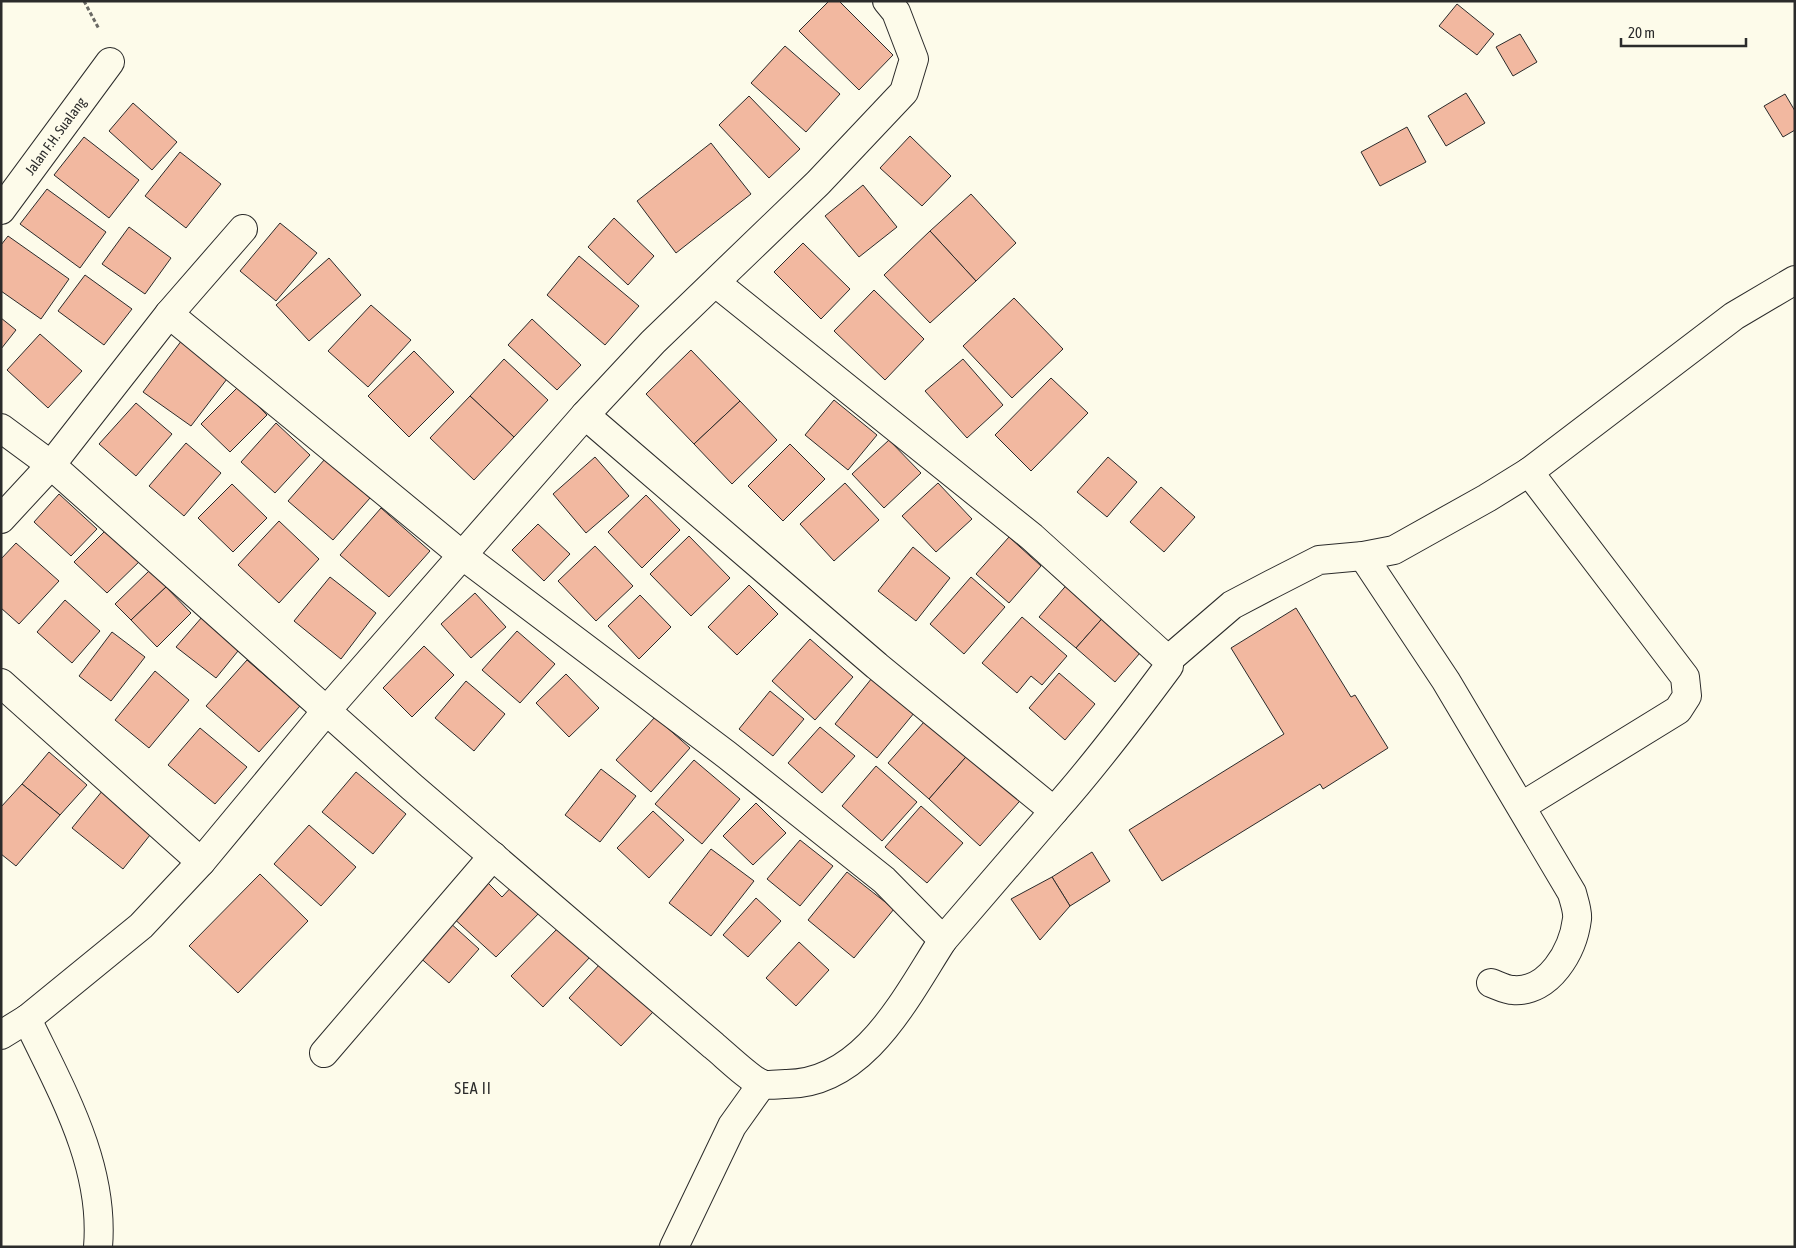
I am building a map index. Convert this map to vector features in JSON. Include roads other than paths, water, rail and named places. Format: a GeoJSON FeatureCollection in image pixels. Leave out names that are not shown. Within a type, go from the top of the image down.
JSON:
{"type":"FeatureCollection","features":[{"type":"Feature","properties":{"kind":"street"},"geometry":{"type":"LineString","coordinates":[[1,1034],[27,1019],[141,926],[201,862],[327,710],[585,414],[653,342],[818,183],[904,92],[914,59],[896,12],[887,1]]}},
{"type":"Feature","properties":{"kind":"street","name":"Jalan F.H. Sualang"},"geometry":{"type":"LineString","coordinates":[[1,210],[110,62]]}},
{"type":"Feature","properties":{"kind":"street"},"geometry":{"type":"LineString","coordinates":[[1,520],[51,465],[169,314],[243,229]]}},
{"type":"Feature","properties":{"kind":"street"},"geometry":{"type":"LineString","coordinates":[[1168,660],[1232,605],[1256,592],[1319,560],[1363,556],[1394,550],[1529,472],[1734,316],[1795,280]]}},
{"type":"Feature","properties":{"kind":"street"},"geometry":{"type":"LineString","coordinates":[[1,428],[51,465],[412,787],[707,1040],[762,1084],[800,1084],[824,1077],[868,1048],[894,1014],[943,940],[1094,766],[1169,666],[1168,660],[1032,537],[716,283]]}},
{"type":"Feature","properties":{"kind":"street"},"geometry":{"type":"LineString","coordinates":[[169,314],[462,555],[727,755],[884,880],[943,940]]}},
{"type":"Feature","properties":{"kind":"street"},"geometry":{"type":"LineString","coordinates":[[585,414],[877,666],[1054,811]]}},
{"type":"Feature","properties":{"kind":"street"},"geometry":{"type":"LineString","coordinates":[[1522,806],[1678,710],[1686,696],[1685,678],[1529,472]]}},
{"type":"Feature","properties":{"kind":"street"},"geometry":{"type":"LineString","coordinates":[[1363,556],[1446,681],[1572,893],[1578,917],[1569,948],[1554,972],[1530,988],[1512,991],[1491,983]]}},
{"type":"Feature","properties":{"kind":"street"},"geometry":{"type":"LineString","coordinates":[[1,683],[201,862]]}},
{"type":"Feature","properties":{"kind":"street"},"geometry":{"type":"LineString","coordinates":[[324,1053],[493,856]]}},
{"type":"Feature","properties":{"kind":"street"},"geometry":{"type":"LineString","coordinates":[[27,1019],[79,1128],[100,1225],[98,1247]]}},
{"type":"Feature","properties":{"kind":"street"},"geometry":{"type":"LineString","coordinates":[[674,1247],[732,1126],[762,1084]]}},
{"type":"Feature","properties":{"kind":"district","name":"SEA II"},"geometry":{"type":"Point","coordinates":[473,1088]}}]}
